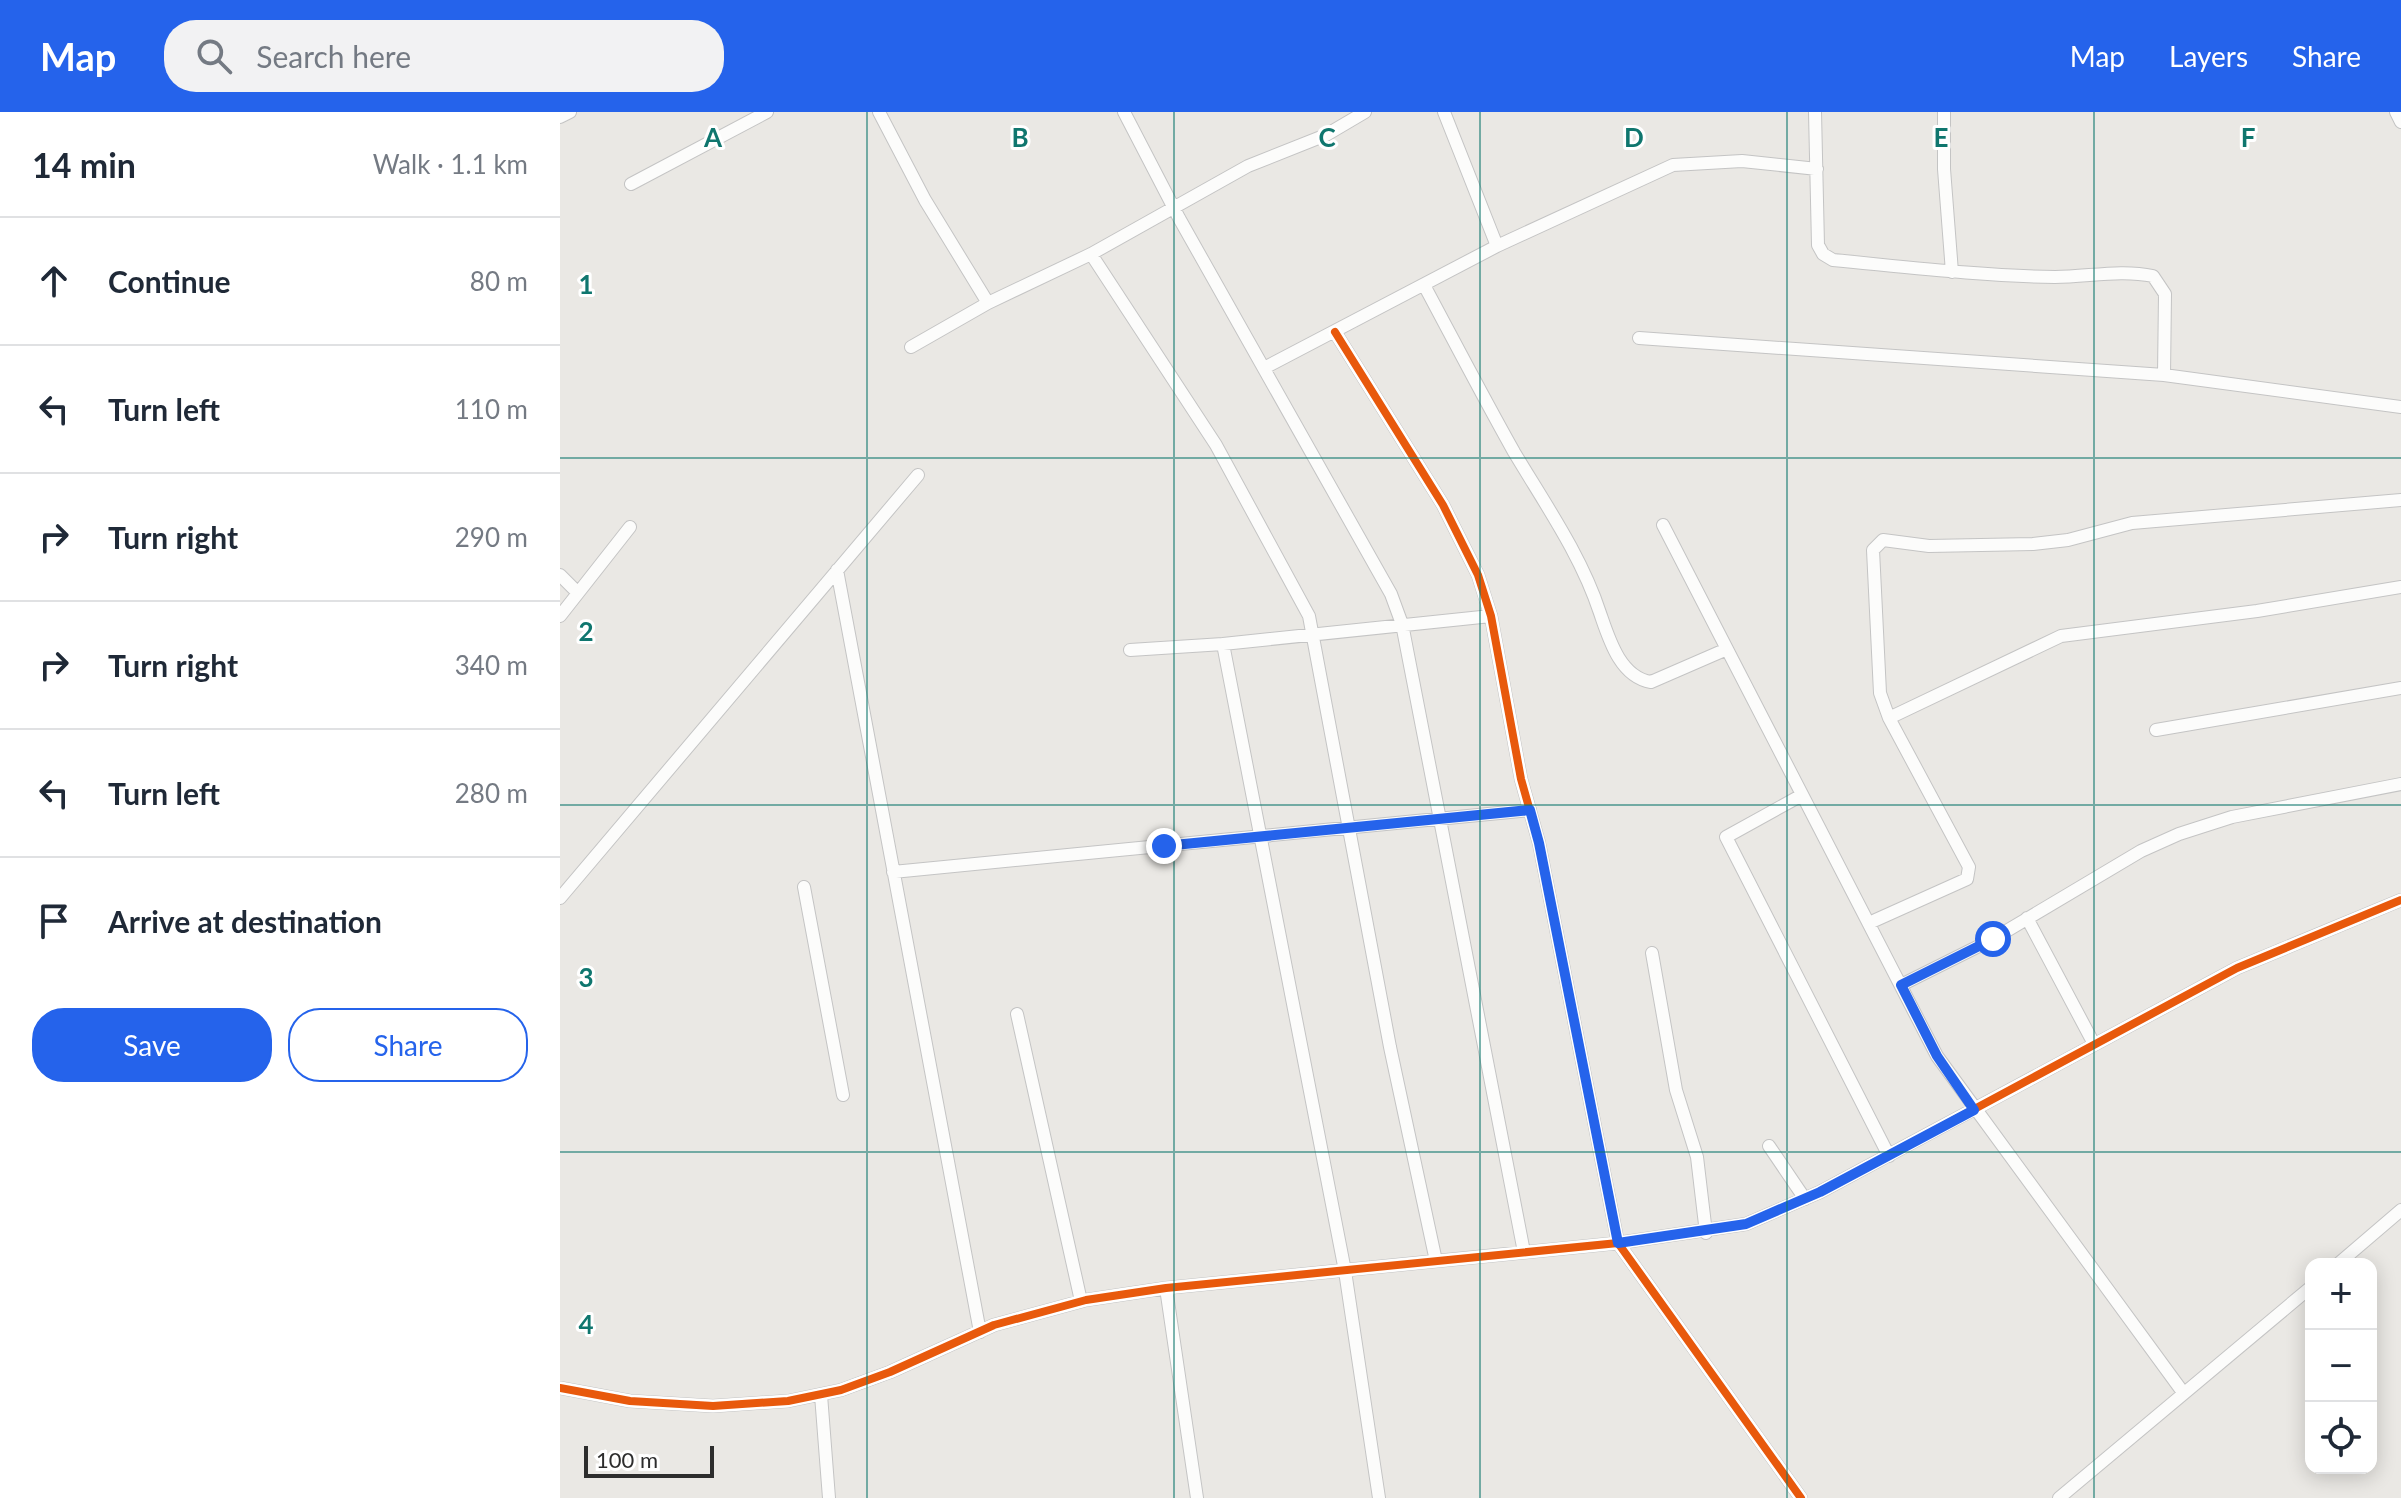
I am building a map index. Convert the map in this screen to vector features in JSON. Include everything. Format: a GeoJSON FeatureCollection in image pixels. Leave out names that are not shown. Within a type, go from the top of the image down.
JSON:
{"type":"FeatureCollection","features":[{"type":"Feature","properties":{"kind":"street"},"geometry":{"type":"LineString","coordinates":[[560,117],[570,112]]}},
{"type":"Feature","properties":{"kind":"street"},"geometry":{"type":"LineString","coordinates":[[631,184],[767,112]]}},
{"type":"Feature","properties":{"kind":"street"},"geometry":{"type":"LineString","coordinates":[[879,112],[925,200],[988,303]]}},
{"type":"Feature","properties":{"kind":"street"},"geometry":{"type":"LineString","coordinates":[[1124,112],[1174,208],[1391,594],[1402,624],[1524,1252]]}},
{"type":"Feature","properties":{"kind":"street"},"geometry":{"type":"LineString","coordinates":[[911,347],[988,303],[1091,254],[1248,166],[1326,135],[1365,112]]}},
{"type":"Feature","properties":{"kind":"street"},"geometry":{"type":"LineString","coordinates":[[1444,112],[1497,246]]}},
{"type":"Feature","properties":{"kind":"street"},"geometry":{"type":"LineString","coordinates":[[1815,112],[1818,245],[1823,254],[1833,260],[1952,272],[2058,277],[2116,272],[2153,276],[2165,294],[2164,375]]}},
{"type":"Feature","properties":{"kind":"street"},"geometry":{"type":"LineString","coordinates":[[1944,112],[1944,169],[1952,272]]}},
{"type":"Feature","properties":{"kind":"street"},"geometry":{"type":"LineString","coordinates":[[2396,112],[2401,122]]}},
{"type":"Feature","properties":{"kind":"street"},"geometry":{"type":"LineString","coordinates":[[1264,368],[1497,246],[1673,165],[1742,161],[1817,169]]}},
{"type":"Feature","properties":{"kind":"street"},"geometry":{"type":"LineString","coordinates":[[1091,254],[1216,445],[1299,596],[1314,634],[1390,1047],[1436,1261]]}},
{"type":"Feature","properties":{"kind":"street"},"geometry":{"type":"LineString","coordinates":[[1424,285],[1512,448],[1582,567],[1610,643],[1624,665],[1639,680],[1651,682],[1727,649]]}},
{"type":"Feature","properties":{"kind":"street"},"geometry":{"type":"LineString","coordinates":[[1335,332],[1443,505],[1478,575],[1491,616],[1521,779],[1539,843],[1618,1243],[1801,1498]]}},
{"type":"Feature","properties":{"kind":"street"},"geometry":{"type":"LineString","coordinates":[[1639,338],[2164,375],[2401,407]]}},
{"type":"Feature","properties":{"kind":"street"},"geometry":{"type":"LineString","coordinates":[[560,898],[918,475]]}},
{"type":"Feature","properties":{"kind":"street"},"geometry":{"type":"LineString","coordinates":[[1869,923],[1967,879],[1969,867],[1889,718],[1880,693],[1873,550],[1883,540],[1929,546],[2033,544],[2068,540],[2132,523],[2401,500]]}},
{"type":"Feature","properties":{"kind":"street"},"geometry":{"type":"LineString","coordinates":[[1663,525],[1937,1056],[2182,1391]]}},
{"type":"Feature","properties":{"kind":"street"},"geometry":{"type":"LineString","coordinates":[[560,616],[630,527]]}},
{"type":"Feature","properties":{"kind":"street"},"geometry":{"type":"LineString","coordinates":[[837,570],[980,1332]]}},
{"type":"Feature","properties":{"kind":"street"},"geometry":{"type":"LineString","coordinates":[[560,575],[578,593]]}},
{"type":"Feature","properties":{"kind":"street"},"geometry":{"type":"LineString","coordinates":[[1889,718],[2061,636],[2401,587]]}},
{"type":"Feature","properties":{"kind":"street"},"geometry":{"type":"LineString","coordinates":[[1130,650],[1223,644],[1491,616]]}},
{"type":"Feature","properties":{"kind":"street"},"geometry":{"type":"LineString","coordinates":[[1223,644],[1345,1271],[1379,1498]]}},
{"type":"Feature","properties":{"kind":"street"},"geometry":{"type":"LineString","coordinates":[[2156,730],[2401,688]]}},
{"type":"Feature","properties":{"kind":"street"},"geometry":{"type":"LineString","coordinates":[[1901,985],[2027,918],[2141,851],[2179,834],[2232,817],[2401,784]]}},
{"type":"Feature","properties":{"kind":"street"},"geometry":{"type":"LineString","coordinates":[[1802,795],[1726,837],[1889,1156]]}},
{"type":"Feature","properties":{"kind":"street"},"geometry":{"type":"LineString","coordinates":[[893,872],[1530,810]]}},
{"type":"Feature","properties":{"kind":"street"},"geometry":{"type":"LineString","coordinates":[[804,887],[843,1095]]}},
{"type":"Feature","properties":{"kind":"street"},"geometry":{"type":"LineString","coordinates":[[560,1388],[630,1401],[750,1405],[821,1395],[890,1372],[980,1332],[1081,1301],[1166,1288],[1706,1233],[1746,1224],[1805,1199],[1889,1156],[2237,968],[2401,900]]}},
{"type":"Feature","properties":{"kind":"street"},"geometry":{"type":"LineString","coordinates":[[2027,918],[2094,1044]]}},
{"type":"Feature","properties":{"kind":"street"},"geometry":{"type":"LineString","coordinates":[[1652,953],[1676,1090],[1697,1157],[1706,1233]]}},
{"type":"Feature","properties":{"kind":"street"},"geometry":{"type":"LineString","coordinates":[[1017,1014],[1081,1301]]}},
{"type":"Feature","properties":{"kind":"street"},"geometry":{"type":"LineString","coordinates":[[1769,1146],[1805,1199]]}},
{"type":"Feature","properties":{"kind":"street"},"geometry":{"type":"LineString","coordinates":[[2345,1258],[2401,1210]]}},
{"type":"Feature","properties":{"kind":"street"},"geometry":{"type":"LineString","coordinates":[[1166,1288],[1197,1498]]}},
{"type":"Feature","properties":{"kind":"street"},"geometry":{"type":"LineString","coordinates":[[2059,1498],[2182,1391],[2305,1292]]}},
{"type":"Feature","properties":{"kind":"street"},"geometry":{"type":"LineString","coordinates":[[821,1395],[829,1498]]}},
{"type":"Feature","properties":{"kind":"cycle path"},"geometry":{"type":"LineString","coordinates":[[1335,332],[1443,505],[1478,575],[1491,616],[1521,779],[1539,843],[1618,1243],[1801,1498]]}},
{"type":"Feature","properties":{"kind":"cycle path"},"geometry":{"type":"LineString","coordinates":[[560,1388],[630,1401],[713,1406],[788,1401],[841,1390],[890,1372],[994,1325],[1086,1300],[1166,1288],[1618,1243],[1746,1224],[1820,1192],[2237,968],[2401,900]]}},
{"type":"Feature","properties":{"kind":"route"},"geometry":{"type":"LineString","coordinates":[[1164,846],[1530,810],[1618,1243],[1706,1233],[1746,1224],[1820,1192],[1974,1110],[1937,1056],[1901,985],[1993,939]]}}]}
